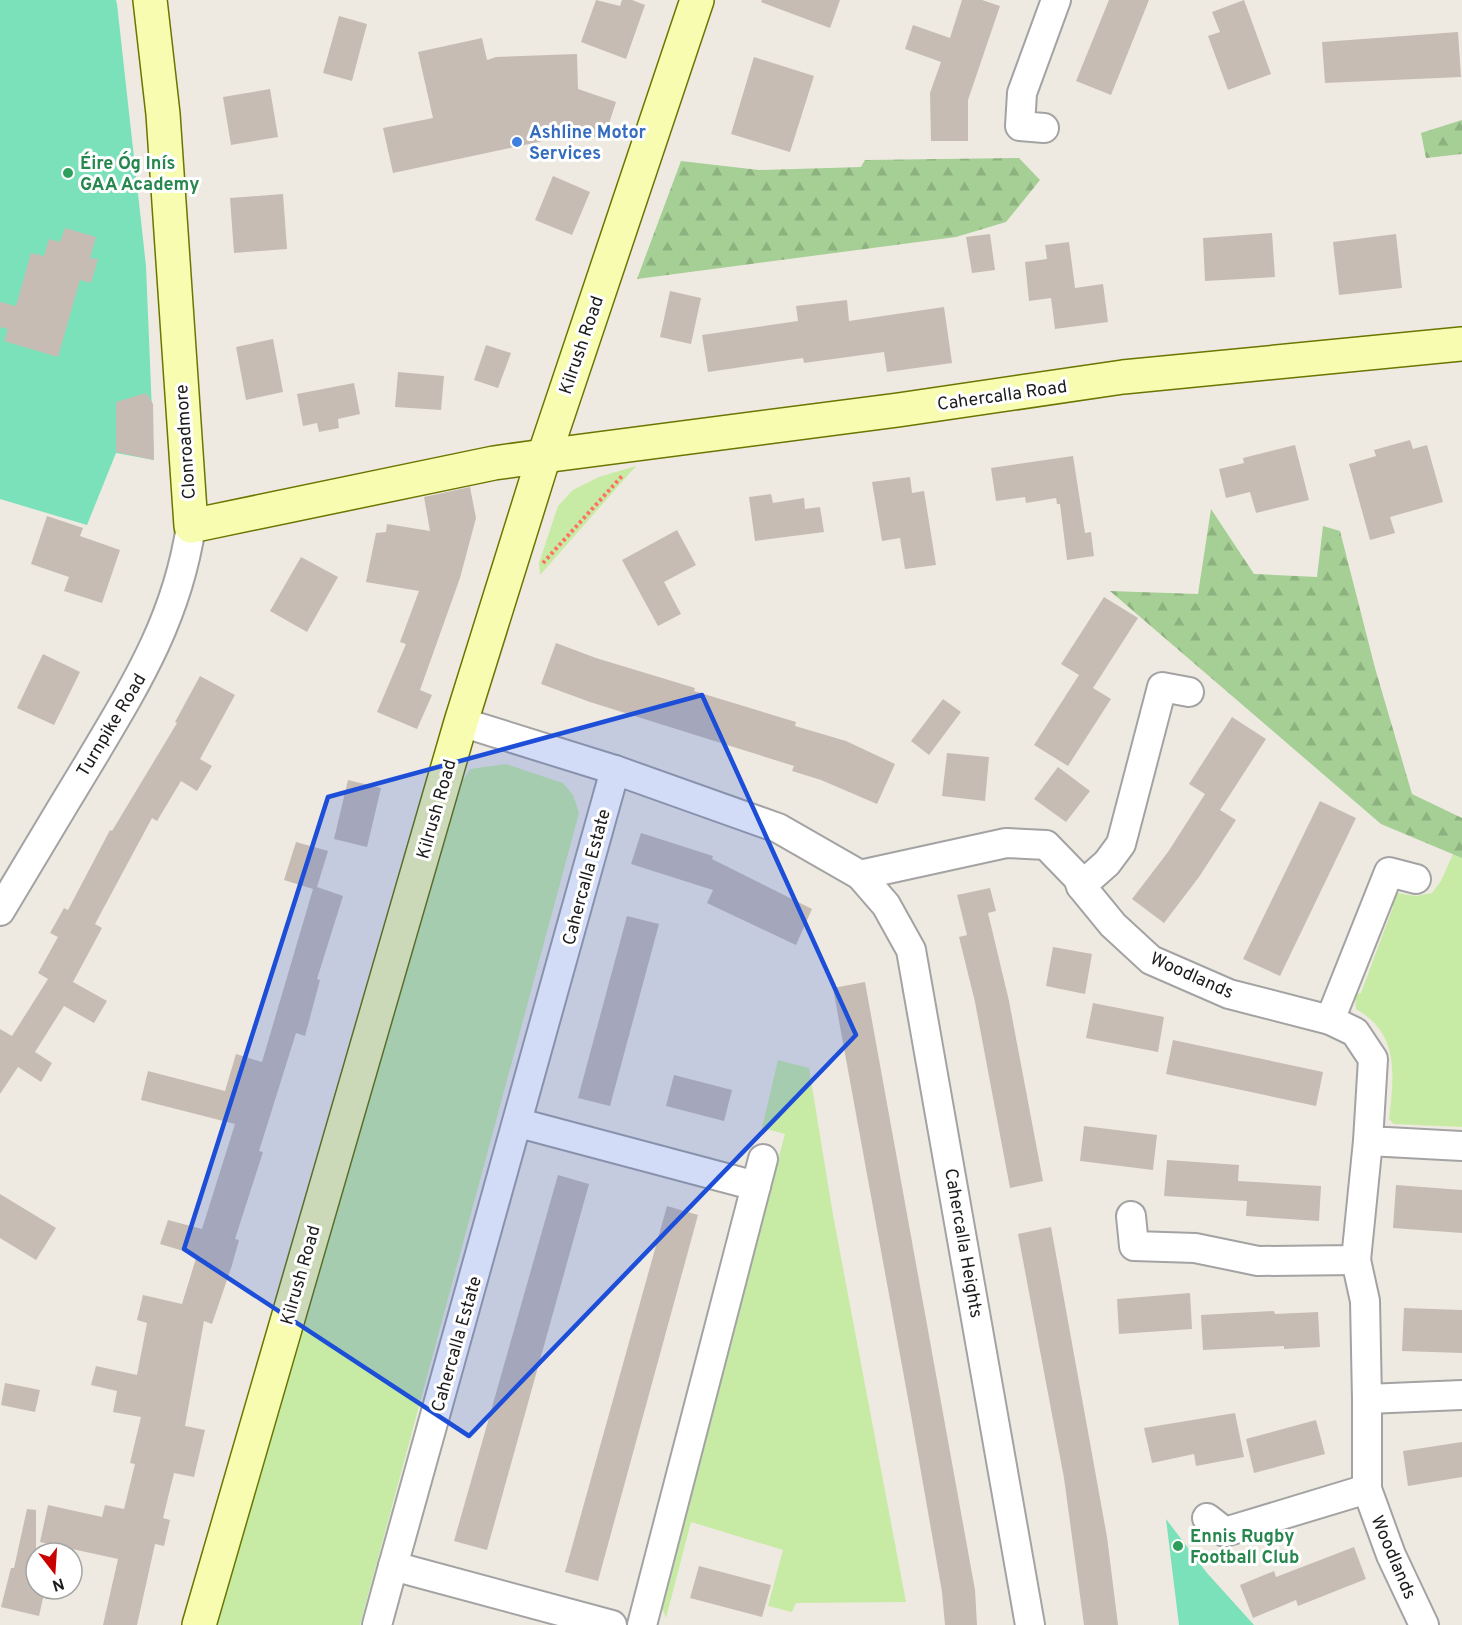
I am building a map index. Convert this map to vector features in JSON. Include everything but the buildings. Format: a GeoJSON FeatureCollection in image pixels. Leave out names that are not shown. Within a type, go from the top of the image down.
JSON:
{"type":"FeatureCollection","features":[{"type":"Feature","properties":{"kind":"street","name":"Clonroadmore"},"geometry":{"type":"LineString","coordinates":[[150,0],[163,114],[191,526],[494,463],[544,456]]}},
{"type":"Feature","properties":{"kind":"street","name":"Kilrush Road"},"geometry":{"type":"LineString","coordinates":[[199,1625],[461,722],[544,456],[698,0]]}},
{"type":"Feature","properties":{"kind":"street"},"geometry":{"type":"LineString","coordinates":[[1044,128],[1020,126],[1022,93],[1056,0]]}},
{"type":"Feature","properties":{"kind":"street","name":"Cahercalla Road"},"geometry":{"type":"LineString","coordinates":[[544,456],[898,410],[1123,377],[1462,344]]}},
{"type":"Feature","properties":{"kind":"street","name":"Turnpike Road"},"geometry":{"type":"LineString","coordinates":[[0,911],[153,653],[180,578],[191,526]]}},
{"type":"Feature","properties":{"kind":"street"},"geometry":{"type":"LineString","coordinates":[[1081,886],[1107,863],[1121,844],[1162,687],[1189,692]]}},
{"type":"Feature","properties":{"kind":"street"},"geometry":{"type":"LineString","coordinates":[[461,722],[615,770],[778,828],[860,875]]}},
{"type":"Feature","properties":{"kind":"street","name":"Cahercalla Estate"},"geometry":{"type":"LineString","coordinates":[[377,1625],[519,1122],[615,770]]}},
{"type":"Feature","properties":{"kind":"street","name":"Woodlands"},"geometry":{"type":"LineString","coordinates":[[860,875],[1006,843],[1046,845],[1078,878],[1081,886],[1113,925],[1151,960],[1229,994],[1330,1020],[1355,1032],[1373,1059],[1368,1141],[1356,1260],[1365,1301],[1367,1489],[1392,1556],[1424,1625]]}},
{"type":"Feature","properties":{"kind":"street"},"geometry":{"type":"LineString","coordinates":[[1330,1020],[1389,872],[1416,879]]}},
{"type":"Feature","properties":{"kind":"street","name":"Cahercalla Heights"},"geometry":{"type":"LineString","coordinates":[[860,875],[886,905],[911,950],[1030,1625]]}},
{"type":"Feature","properties":{"kind":"street"},"geometry":{"type":"LineString","coordinates":[[519,1122],[756,1186]]}},
{"type":"Feature","properties":{"kind":"street"},"geometry":{"type":"LineString","coordinates":[[1368,1141],[1462,1146]]}},
{"type":"Feature","properties":{"kind":"street"},"geometry":{"type":"LineString","coordinates":[[642,1625],[763,1159]]}},
{"type":"Feature","properties":{"kind":"street"},"geometry":{"type":"LineString","coordinates":[[1131,1216],[1134,1246],[1196,1248],[1258,1261],[1356,1260]]}},
{"type":"Feature","properties":{"kind":"street"},"geometry":{"type":"LineString","coordinates":[[1367,1399],[1462,1395]]}},
{"type":"Feature","properties":{"kind":"street"},"geometry":{"type":"LineString","coordinates":[[1207,1518],[1225,1532],[1367,1489]]}},
{"type":"Feature","properties":{"kind":"street"},"geometry":{"type":"LineString","coordinates":[[393,1566],[612,1625]]}},
{"type":"Feature","properties":{"kind":"highlighted area"},"geometry":{"type":"Polygon","coordinates":[[[702,695],[856,1035],[469,1436],[184,1249],[328,797],[702,695]]]}},
{"type":"Feature","properties":{"kind":"green space","name":"Éire Óg Inís GAA Academy"},"geometry":{"type":"Polygon","coordinates":[[[0,0],[116,0],[117,4],[146,266],[154,460],[116,453],[87,525],[0,499],[0,0]]]}},
{"type":"Feature","properties":{"kind":"green space"},"geometry":{"type":"Polygon","coordinates":[[[1462,120],[1462,154],[1426,158],[1421,133],[1462,120]]]}},
{"type":"Feature","properties":{"kind":"green space"},"geometry":{"type":"Polygon","coordinates":[[[1019,158],[1040,180],[1006,222],[956,237],[637,279],[681,161],[759,170],[861,167],[865,160],[1019,158]]]}},
{"type":"Feature","properties":{"kind":"green space"},"geometry":{"type":"Polygon","coordinates":[[[636,466],[540,575],[539,563],[558,506],[573,490],[599,477],[636,466]]]}},
{"type":"Feature","properties":{"kind":"green space"},"geometry":{"type":"Polygon","coordinates":[[[1211,509],[1254,574],[1317,577],[1323,526],[1340,531],[1375,668],[1412,794],[1462,818],[1462,858],[1381,824],[1110,591],[1198,594],[1211,509]]]}},
{"type":"Feature","properties":{"kind":"green space"},"geometry":{"type":"Polygon","coordinates":[[[506,764],[563,783],[573,795],[579,813],[360,1625],[215,1625],[462,782],[470,769],[506,764]]]}},
{"type":"Feature","properties":{"kind":"green space"},"geometry":{"type":"Polygon","coordinates":[[[1453,854],[1462,858],[1462,1127],[1394,1124],[1389,1119],[1392,1071],[1387,1043],[1370,1019],[1356,1009],[1355,995],[1361,993],[1393,907],[1388,896],[1390,892],[1416,896],[1432,893],[1441,881],[1453,854]]]}},
{"type":"Feature","properties":{"kind":"green space"},"geometry":{"type":"Polygon","coordinates":[[[778,1060],[809,1068],[833,1215],[906,1602],[796,1603],[792,1612],[768,1606],[783,1550],[691,1522],[666,1618],[660,1603],[661,1594],[785,1134],[762,1128],[778,1060]]]}},
{"type":"Feature","properties":{"kind":"green space","name":"Ennis Rugby Football Club"},"geometry":{"type":"Polygon","coordinates":[[[1166,1519],[1207,1573],[1254,1625],[1179,1625],[1166,1519]]]}},
{"type":"Feature","properties":{"kind":"place","name":"Ashline Motor Services"},"geometry":{"type":"Point","coordinates":[517,142]}},
{"type":"Feature","properties":{"kind":"place","name":"Éire Óg Inís GAA Academy"},"geometry":{"type":"Point","coordinates":[68,173]}},
{"type":"Feature","properties":{"kind":"place","name":"Ennis Rugby Football Club"},"geometry":{"type":"Point","coordinates":[1178,1546]}}]}
